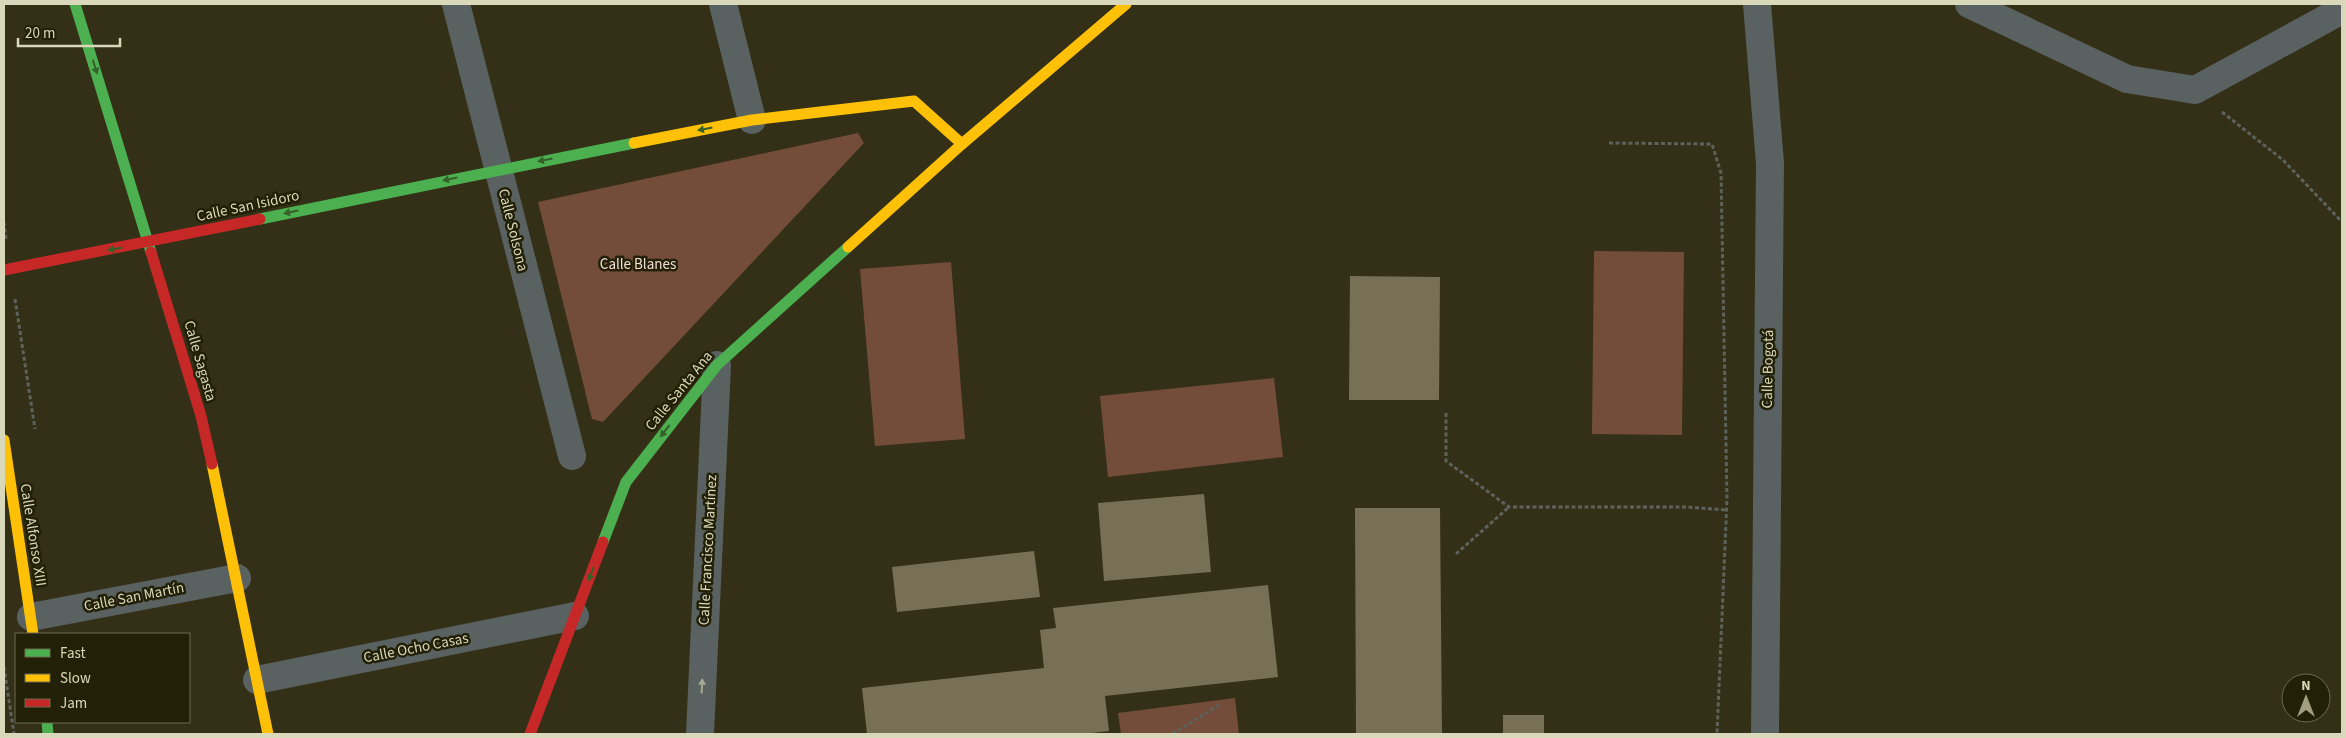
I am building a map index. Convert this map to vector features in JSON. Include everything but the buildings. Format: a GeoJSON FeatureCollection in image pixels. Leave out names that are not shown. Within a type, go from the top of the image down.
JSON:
{"type":"FeatureCollection","features":[{"type":"Feature","properties":{"kind":"street","name":"Calle Sagasta"},"geometry":{"type":"LineString","coordinates":[[75,4],[150,242],[201,416],[237,578],[268,734]]}},
{"type":"Feature","properties":{"kind":"street","name":"Calle Solsona"},"geometry":{"type":"LineString","coordinates":[[456,4],[572,456]]}},
{"type":"Feature","properties":{"kind":"street"},"geometry":{"type":"LineString","coordinates":[[723,4],[752,120]]}},
{"type":"Feature","properties":{"kind":"street","name":"Calle Santa Ana"},"geometry":{"type":"LineString","coordinates":[[530,734],[626,482],[717,365],[962,144],[1126,4]]}},
{"type":"Feature","properties":{"kind":"street","name":"Calle Bogotá"},"geometry":{"type":"LineString","coordinates":[[1757,4],[1770,162],[1765,734]]}},
{"type":"Feature","properties":{"kind":"street"},"geometry":{"type":"LineString","coordinates":[[1970,4],[2127,79],[2194,90],[2342,10]]}},
{"type":"Feature","properties":{"kind":"street"},"geometry":{"type":"LineString","coordinates":[[498,169],[752,120],[914,101],[962,144]]}},
{"type":"Feature","properties":{"kind":"street","name":"Calle San Isidoro"},"geometry":{"type":"LineString","coordinates":[[4,270],[150,242],[498,169]]}},
{"type":"Feature","properties":{"kind":"street","name":"Calle Francisco Martínez"},"geometry":{"type":"LineString","coordinates":[[700,734],[717,365]]}},
{"type":"Feature","properties":{"kind":"street","name":"Calle Alfonso XIII"},"geometry":{"type":"LineString","coordinates":[[4,440],[32,626]]}},
{"type":"Feature","properties":{"kind":"street","name":"Calle San Martín"},"geometry":{"type":"LineString","coordinates":[[32,626],[237,578]]}},
{"type":"Feature","properties":{"kind":"street","name":"Calle Ocho Casas"},"geometry":{"type":"LineString","coordinates":[[258,680],[575,616]]}},
{"type":"Feature","properties":{"kind":"path"},"geometry":{"type":"LineString","coordinates":[[2194,90],[2283,160],[2342,222]]}},
{"type":"Feature","properties":{"kind":"path"},"geometry":{"type":"LineString","coordinates":[[1609,143],[1712,144],[1721,173],[1726,510],[1717,734]]}},
{"type":"Feature","properties":{"kind":"path"},"geometry":{"type":"LineString","coordinates":[[1446,413],[1446,461],[1509,506],[1686,506],[1726,510]]}},
{"type":"Feature","properties":{"kind":"path"},"geometry":{"type":"LineString","coordinates":[[1456,554],[1509,506]]}},
{"type":"Feature","properties":{"kind":"path"},"geometry":{"type":"LineString","coordinates":[[4,667],[14,734]]}},
{"type":"Feature","properties":{"kind":"path"},"geometry":{"type":"LineString","coordinates":[[1172,734],[1220,705]]}},
{"type":"Feature","properties":{"kind":"green space","name":"Calle Blanes"},"geometry":{"type":"Polygon","coordinates":[[[858,133],[864,143],[603,422],[592,419],[538,202],[858,133]]]}},
{"type":"Feature","properties":{"kind":"green space"},"geometry":{"type":"Polygon","coordinates":[[[1594,251],[1684,252],[1682,435],[1592,434],[1594,251]]]}},
{"type":"Feature","properties":{"kind":"green space"},"geometry":{"type":"Polygon","coordinates":[[[951,262],[965,439],[875,446],[860,269],[951,262]]]}},
{"type":"Feature","properties":{"kind":"green space"},"geometry":{"type":"Polygon","coordinates":[[[1274,378],[1283,457],[1108,477],[1100,396],[1274,378]]]}},
{"type":"Feature","properties":{"kind":"green space"},"geometry":{"type":"Polygon","coordinates":[[[1235,698],[1239,734],[1121,734],[1118,713],[1235,698]]]}},
{"type":"Feature","properties":{"kind":"traffic: fast"},"geometry":{"type":"LineString","coordinates":[[75,4],[151,252]]}},
{"type":"Feature","properties":{"kind":"traffic: fast"},"geometry":{"type":"LineString","coordinates":[[260,219],[634,143]]}},
{"type":"Feature","properties":{"kind":"traffic: fast"},"geometry":{"type":"LineString","coordinates":[[603,542],[626,482],[717,365],[848,247]]}},
{"type":"Feature","properties":{"kind":"traffic: fast"},"geometry":{"type":"LineString","coordinates":[[47,723],[48,734]]}},
{"type":"Feature","properties":{"kind":"traffic: slow"},"geometry":{"type":"LineString","coordinates":[[848,247],[962,144],[1126,4]]}},
{"type":"Feature","properties":{"kind":"traffic: slow"},"geometry":{"type":"LineString","coordinates":[[634,143],[752,120],[914,101],[962,144]]}},
{"type":"Feature","properties":{"kind":"traffic: slow"},"geometry":{"type":"LineString","coordinates":[[4,440],[33,633]]}},
{"type":"Feature","properties":{"kind":"traffic: slow"},"geometry":{"type":"LineString","coordinates":[[212,464],[268,734]]}},
{"type":"Feature","properties":{"kind":"traffic: jam"},"geometry":{"type":"LineString","coordinates":[[4,270],[260,219]]}},
{"type":"Feature","properties":{"kind":"traffic: jam"},"geometry":{"type":"LineString","coordinates":[[151,252],[201,416],[212,464]]}},
{"type":"Feature","properties":{"kind":"traffic: jam"},"geometry":{"type":"LineString","coordinates":[[530,734],[603,542]]}}]}
